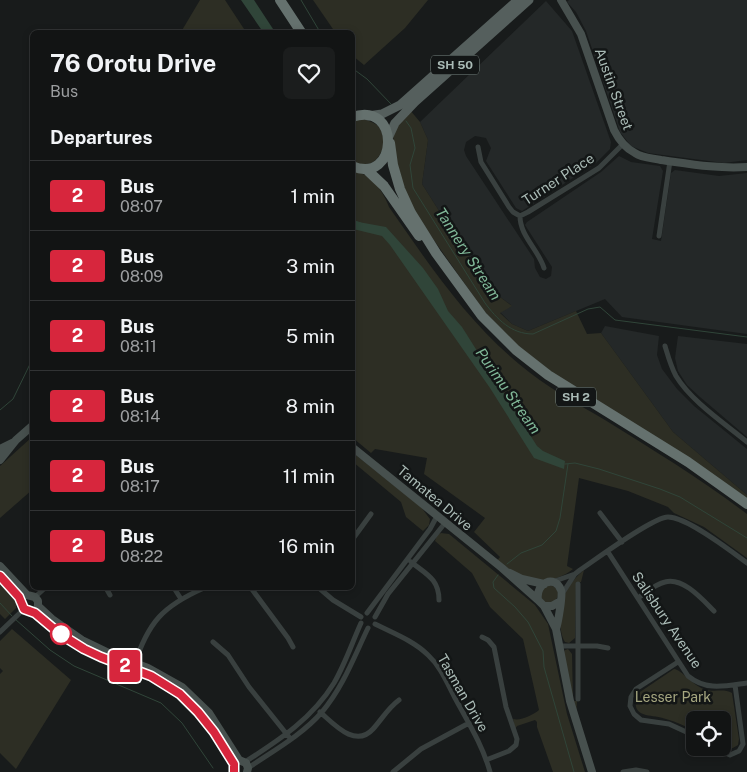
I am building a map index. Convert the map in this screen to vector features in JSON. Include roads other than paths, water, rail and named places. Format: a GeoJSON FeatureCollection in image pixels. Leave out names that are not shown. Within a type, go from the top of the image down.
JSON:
{"type":"FeatureCollection","features":[{"type":"Feature","properties":{"kind":"highway"},"geometry":{"type":"LineString","coordinates":[[275,0],[294,30]]}},
{"type":"Feature","properties":{"kind":"highway"},"geometry":{"type":"LineString","coordinates":[[280,0],[300,30]]}},
{"type":"Feature","properties":{"kind":"highway"},"geometry":{"type":"LineString","coordinates":[[357,168],[376,165],[382,160],[388,150],[389,140],[386,128],[380,121],[358,114]]}},
{"type":"Feature","properties":{"kind":"highway","name":"SH 2"},"geometry":{"type":"LineString","coordinates":[[389,140],[398,182],[411,212],[436,253],[459,285],[482,316],[499,334],[530,362],[548,375],[688,462],[747,504]]}},
{"type":"Feature","properties":{"kind":"highway","name":"SH 2"},"geometry":{"type":"LineString","coordinates":[[357,168],[384,186],[436,263],[465,301],[512,352],[554,383],[671,456],[747,509]]}},
{"type":"Feature","properties":{"kind":"main road","name":"SH 50"},"geometry":{"type":"LineString","coordinates":[[358,114],[382,114],[400,106],[518,0]]}},
{"type":"Feature","properties":{"kind":"main road","name":"SH 50"},"geometry":{"type":"LineString","coordinates":[[389,140],[395,123],[415,102],[528,0]]}},
{"type":"Feature","properties":{"kind":"main road","name":"Austin Street"},"geometry":{"type":"LineString","coordinates":[[555,0],[565,9]]}},
{"type":"Feature","properties":{"kind":"main road","name":"Austin Street"},"geometry":{"type":"LineString","coordinates":[[561,0],[581,34],[614,130],[623,144],[636,154],[670,161],[719,167],[747,166]]}},
{"type":"Feature","properties":{"kind":"main road"},"geometry":{"type":"LineString","coordinates":[[0,460],[16,440],[30,428]]}},
{"type":"Feature","properties":{"kind":"main road"},"geometry":{"type":"LineString","coordinates":[[0,449],[16,440]]}},
{"type":"Feature","properties":{"kind":"main road","name":"Tamatea Drive"},"geometry":{"type":"LineString","coordinates":[[355,449],[502,568],[538,600]]}},
{"type":"Feature","properties":{"kind":"main road"},"geometry":{"type":"LineString","coordinates":[[0,566],[27,595],[38,600],[38,606],[35,610],[25,608]]}},
{"type":"Feature","properties":{"kind":"main road","name":"Tamatea Drive"},"geometry":{"type":"LineString","coordinates":[[502,568],[522,579],[548,583]]}},
{"type":"Feature","properties":{"kind":"main road"},"geometry":{"type":"LineString","coordinates":[[0,576],[17,594],[25,608],[35,613],[60,634],[101,657],[134,666]]}},
{"type":"Feature","properties":{"kind":"main road"},"geometry":{"type":"LineString","coordinates":[[556,628],[559,602],[562,594],[560,587],[548,583],[537,591],[538,600],[544,606],[556,628],[570,701],[592,772]]}},
{"type":"Feature","properties":{"kind":"main road"},"geometry":{"type":"LineString","coordinates":[[25,608],[23,598],[27,595]]}},
{"type":"Feature","properties":{"kind":"main road"},"geometry":{"type":"LineString","coordinates":[[544,606],[552,606],[559,602]]}},
{"type":"Feature","properties":{"kind":"main road"},"geometry":{"type":"LineString","coordinates":[[38,606],[52,619],[82,640],[134,666],[172,689],[190,703],[243,768]]}},
{"type":"Feature","properties":{"kind":"street","name":"Turner Place"},"geometry":{"type":"LineString","coordinates":[[478,148],[481,162],[509,207],[520,216],[599,168],[623,144]]}},
{"type":"Feature","properties":{"kind":"street"},"geometry":{"type":"LineString","coordinates":[[658,236],[670,161]]}},
{"type":"Feature","properties":{"kind":"street"},"geometry":{"type":"LineString","coordinates":[[520,216],[522,228],[542,260],[544,268]]}},
{"type":"Feature","properties":{"kind":"street"},"geometry":{"type":"LineString","coordinates":[[665,346],[680,382],[697,400],[747,442]]}},
{"type":"Feature","properties":{"kind":"street"},"geometry":{"type":"LineString","coordinates":[[600,513],[622,542]]}},
{"type":"Feature","properties":{"kind":"street"},"geometry":{"type":"LineString","coordinates":[[355,536],[371,514]]}},
{"type":"Feature","properties":{"kind":"street"},"geometry":{"type":"LineString","coordinates":[[288,737],[316,708],[339,674],[361,620],[430,530],[437,516]]}},
{"type":"Feature","properties":{"kind":"street"},"geometry":{"type":"LineString","coordinates":[[548,583],[575,574],[656,520],[670,517],[681,520],[705,534],[747,563]]}},
{"type":"Feature","properties":{"kind":"street"},"geometry":{"type":"LineString","coordinates":[[243,768],[321,713],[341,685],[368,628],[375,624],[375,617],[388,594],[445,522]]}},
{"type":"Feature","properties":{"kind":"street","name":"Salisbury Avenue"},"geometry":{"type":"LineString","coordinates":[[608,552],[688,676],[703,685],[714,687],[747,683]]}},
{"type":"Feature","properties":{"kind":"street"},"geometry":{"type":"LineString","coordinates":[[407,559],[436,583],[439,600]]}},
{"type":"Feature","properties":{"kind":"street"},"geometry":{"type":"LineString","coordinates":[[562,594],[575,574]]}},
{"type":"Feature","properties":{"kind":"street"},"geometry":{"type":"LineString","coordinates":[[638,598],[664,582],[676,582],[703,600],[714,611]]}},
{"type":"Feature","properties":{"kind":"street"},"geometry":{"type":"LineString","coordinates":[[578,584],[578,699]]}},
{"type":"Feature","properties":{"kind":"street"},"geometry":{"type":"LineString","coordinates":[[35,597],[42,590]]}},
{"type":"Feature","properties":{"kind":"street"},"geometry":{"type":"LineString","coordinates":[[107,590],[110,595]]}},
{"type":"Feature","properties":{"kind":"street"},"geometry":{"type":"LineString","coordinates":[[175,590],[181,599]]}},
{"type":"Feature","properties":{"kind":"street"},"geometry":{"type":"LineString","coordinates":[[134,666],[152,626],[163,611],[181,599],[200,590]]}},
{"type":"Feature","properties":{"kind":"street"},"geometry":{"type":"LineString","coordinates":[[252,590],[293,647]]}},
{"type":"Feature","properties":{"kind":"street"},"geometry":{"type":"LineString","coordinates":[[321,590],[361,620],[368,628]]}},
{"type":"Feature","properties":{"kind":"street"},"geometry":{"type":"LineString","coordinates":[[0,632],[25,608]]}},
{"type":"Feature","properties":{"kind":"street"},"geometry":{"type":"LineString","coordinates":[[367,613],[372,613],[375,617]]}},
{"type":"Feature","properties":{"kind":"street","name":"Tasman Drive"},"geometry":{"type":"LineString","coordinates":[[375,624],[420,648],[434,661],[469,723],[490,772]]}},
{"type":"Feature","properties":{"kind":"street"},"geometry":{"type":"LineString","coordinates":[[482,637],[488,640],[494,647],[506,707],[517,739],[516,744],[509,752],[486,760]]}},
{"type":"Feature","properties":{"kind":"street"},"geometry":{"type":"LineString","coordinates":[[212,642],[228,655],[288,737]]}},
{"type":"Feature","properties":{"kind":"street"},"geometry":{"type":"LineString","coordinates":[[560,646],[598,646],[608,648]]}},
{"type":"Feature","properties":{"kind":"street"},"geometry":{"type":"LineString","coordinates":[[678,662],[636,689],[631,697],[630,706],[634,714],[641,720],[669,724],[686,732]]}},
{"type":"Feature","properties":{"kind":"street"},"geometry":{"type":"LineString","coordinates":[[731,754],[739,751],[743,744],[735,685]]}},
{"type":"Feature","properties":{"kind":"street"},"geometry":{"type":"LineString","coordinates":[[316,708],[341,730],[351,736],[359,737],[371,731],[389,708],[399,700]]}},
{"type":"Feature","properties":{"kind":"street"},"geometry":{"type":"LineString","coordinates":[[393,772],[400,770],[421,749],[469,723]]}},
{"type":"Feature","properties":{"kind":"street"},"geometry":{"type":"LineString","coordinates":[[624,772],[636,770],[647,772]]}},
{"type":"Feature","properties":{"kind":"waterway","name":"Tannery Stream"},"geometry":{"type":"LineString","coordinates":[[301,0],[319,30]]}},
{"type":"Feature","properties":{"kind":"waterway","name":"Tannery Stream"},"geometry":{"type":"LineString","coordinates":[[355,70],[367,79],[391,104]]}},
{"type":"Feature","properties":{"kind":"waterway","name":"Tannery Stream"},"geometry":{"type":"LineString","coordinates":[[406,121],[411,128],[415,148],[410,165],[413,188],[485,303],[494,315],[511,328],[533,334],[588,309],[600,307],[615,320],[747,337]]}},
{"type":"Feature","properties":{"kind":"waterway","name":"Purimu Stream"},"geometry":{"type":"LineString","coordinates":[[355,221],[361,223]]}},
{"type":"Feature","properties":{"kind":"waterway"},"geometry":{"type":"LineString","coordinates":[[0,410],[13,399],[30,364]]}},
{"type":"Feature","properties":{"kind":"waterway","name":"Purimu Stream"},"geometry":{"type":"LineString","coordinates":[[565,464],[575,463],[599,469],[680,497],[747,538]]}},
{"type":"Feature","properties":{"kind":"waterway"},"geometry":{"type":"LineString","coordinates":[[507,564],[521,553],[542,545],[556,531],[560,518],[568,464]]}},
{"type":"Feature","properties":{"kind":"waterway"},"geometry":{"type":"LineString","coordinates":[[498,575],[493,582],[494,588],[528,622],[543,651],[544,667],[574,772]]}},
{"type":"Feature","properties":{"kind":"waterway"},"geometry":{"type":"LineString","coordinates":[[0,603],[12,616]]}},
{"type":"Feature","properties":{"kind":"waterway"},"geometry":{"type":"LineString","coordinates":[[15,619],[50,650],[74,666],[161,703],[182,723],[213,768]]}},
{"type":"Feature","properties":{"kind":"park label","name":"Lesser Park"},"geometry":{"type":"Point","coordinates":[673,697]}}]}
